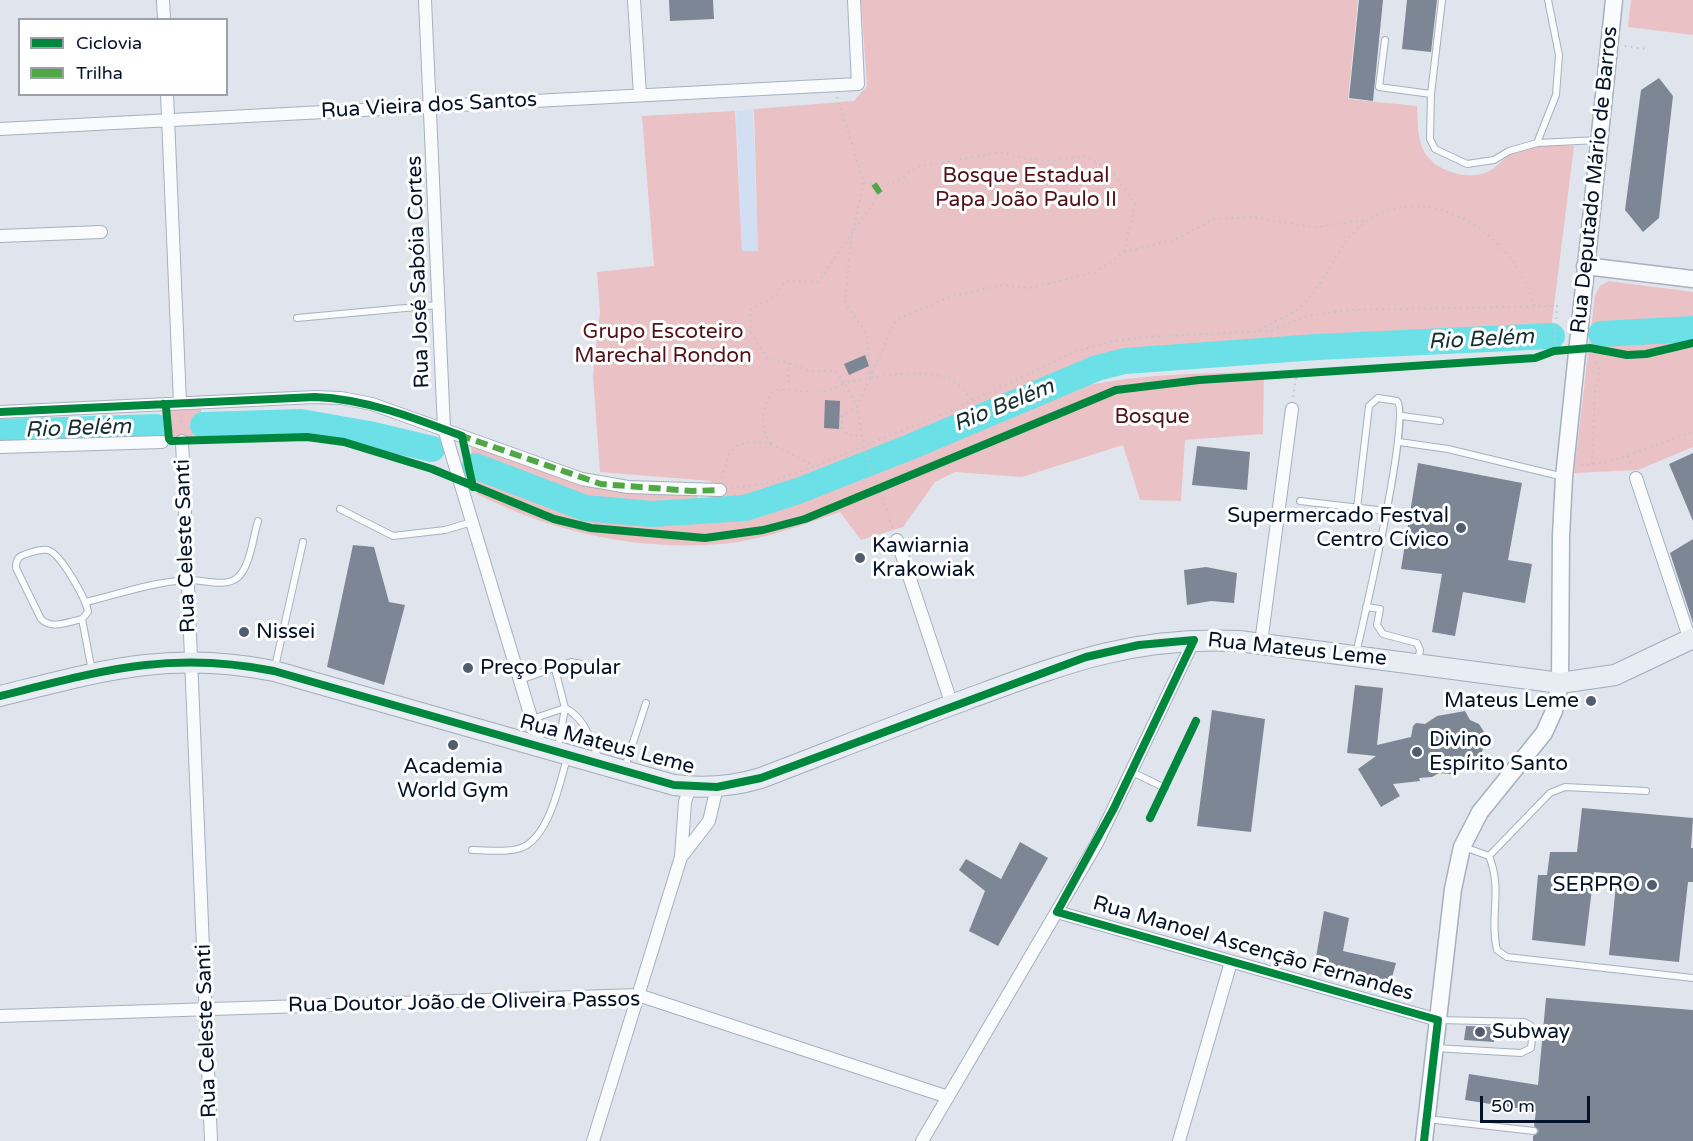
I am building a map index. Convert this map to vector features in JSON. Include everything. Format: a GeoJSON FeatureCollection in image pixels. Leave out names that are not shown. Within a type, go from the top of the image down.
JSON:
{"type":"FeatureCollection","features":[{"type":"Feature","properties":{"kind":"main road","name":"Rua Deputado Mário de Barros"},"geometry":{"type":"LineString","coordinates":[[1424,1141],[1453,889],[1462,847],[1480,812],[1544,733],[1554,711],[1560,682],[1561,536],[1564,477],[1588,349],[1586,266],[1614,0]]}},
{"type":"Feature","properties":{"kind":"main road"},"geometry":{"type":"LineString","coordinates":[[1586,266],[1693,279]]}},
{"type":"Feature","properties":{"kind":"main road","name":"Rua Mateus Leme"},"geometry":{"type":"LineString","coordinates":[[0,696],[92,673],[145,664],[191,661],[245,665],[274,670],[624,771],[690,787],[717,788],[760,778],[952,705],[1095,654],[1140,645],[1194,640],[1261,643],[1560,682],[1615,675],[1691,639]]}},
{"type":"Feature","properties":{"kind":"street"},"geometry":{"type":"LineString","coordinates":[[163,0],[164,18]]}},
{"type":"Feature","properties":{"kind":"street","name":"Rua José Sabóia Cortes"},"geometry":{"type":"LineString","coordinates":[[425,0],[444,429],[532,719],[555,751]]}},
{"type":"Feature","properties":{"kind":"street"},"geometry":{"type":"LineString","coordinates":[[634,0],[640,95]]}},
{"type":"Feature","properties":{"kind":"street","name":"Rua Vieira dos Santos"},"geometry":{"type":"LineString","coordinates":[[0,129],[858,84],[854,0]]}},
{"type":"Feature","properties":{"kind":"street"},"geometry":{"type":"LineString","coordinates":[[167,96],[180,403]]}},
{"type":"Feature","properties":{"kind":"street"},"geometry":{"type":"LineString","coordinates":[[0,236],[101,232]]}},
{"type":"Feature","properties":{"kind":"street"},"geometry":{"type":"LineString","coordinates":[[0,412],[341,398],[372,404],[601,484],[692,491],[720,490]]}},
{"type":"Feature","properties":{"kind":"street"},"geometry":{"type":"LineString","coordinates":[[1261,643],[1292,409]]}},
{"type":"Feature","properties":{"kind":"street","name":"Rua Celeste Santi"},"geometry":{"type":"LineString","coordinates":[[182,441],[211,1141]]}},
{"type":"Feature","properties":{"kind":"street"},"geometry":{"type":"LineString","coordinates":[[0,447],[162,442]]}},
{"type":"Feature","properties":{"kind":"street"},"geometry":{"type":"LineString","coordinates":[[1636,478],[1691,639]]}},
{"type":"Feature","properties":{"kind":"street"},"geometry":{"type":"LineString","coordinates":[[897,540],[952,705]]}},
{"type":"Feature","properties":{"kind":"street"},"geometry":{"type":"LineString","coordinates":[[922,1141],[1097,843],[1194,640]]}},
{"type":"Feature","properties":{"kind":"street"},"geometry":{"type":"LineString","coordinates":[[593,1141],[681,857],[685,802],[690,787]]}},
{"type":"Feature","properties":{"kind":"street"},"geometry":{"type":"LineString","coordinates":[[681,857],[709,821],[717,788]]}},
{"type":"Feature","properties":{"kind":"street","name":"Rua Manoel Ascenção Fernandes"},"geometry":{"type":"LineString","coordinates":[[1057,912],[1438,1020]]}},
{"type":"Feature","properties":{"kind":"street"},"geometry":{"type":"LineString","coordinates":[[1179,1141],[1231,962]]}},
{"type":"Feature","properties":{"kind":"street","name":"Rua Doutor João de Oliveira Passos"},"geometry":{"type":"LineString","coordinates":[[0,1016],[638,995],[948,1097]]}},
{"type":"Feature","properties":{"kind":"lane"},"geometry":{"type":"LineString","coordinates":[[1442,0],[1431,94],[1430,140],[1435,149],[1456,160],[1478,164],[1538,142],[1599,140]]}},
{"type":"Feature","properties":{"kind":"lane"},"geometry":{"type":"LineString","coordinates":[[1538,142],[1556,95],[1559,55],[1548,0]]}},
{"type":"Feature","properties":{"kind":"lane"},"geometry":{"type":"LineString","coordinates":[[1385,40],[1379,87],[1431,94]]}},
{"type":"Feature","properties":{"kind":"lane"},"geometry":{"type":"LineString","coordinates":[[297,318],[438,305]]}},
{"type":"Feature","properties":{"kind":"lane"},"geometry":{"type":"LineString","coordinates":[[1355,655],[1399,442],[1402,408],[1397,401],[1378,398],[1369,406],[1357,508]]}},
{"type":"Feature","properties":{"kind":"lane"},"geometry":{"type":"LineString","coordinates":[[1401,416],[1440,421]]}},
{"type":"Feature","properties":{"kind":"lane"},"geometry":{"type":"LineString","coordinates":[[1399,442],[1448,449],[1564,477]]}},
{"type":"Feature","properties":{"kind":"lane"},"geometry":{"type":"LineString","coordinates":[[1300,501],[1386,511]]}},
{"type":"Feature","properties":{"kind":"lane"},"geometry":{"type":"LineString","coordinates":[[340,509],[393,536],[445,530],[472,522]]}},
{"type":"Feature","properties":{"kind":"lane"},"geometry":{"type":"LineString","coordinates":[[86,602],[188,580],[228,582],[236,579],[243,571],[258,521]]}},
{"type":"Feature","properties":{"kind":"lane"},"geometry":{"type":"LineString","coordinates":[[274,670],[303,542]]}},
{"type":"Feature","properties":{"kind":"lane"},"geometry":{"type":"LineString","coordinates":[[39,550],[49,550],[57,556],[86,602],[88,612],[82,619],[54,625],[46,624],[41,619],[16,568],[16,561],[20,556],[39,550]]}},
{"type":"Feature","properties":{"kind":"lane"},"geometry":{"type":"LineString","coordinates":[[1366,607],[1380,609],[1378,630],[1383,634],[1417,643],[1420,650],[1418,662]]}},
{"type":"Feature","properties":{"kind":"lane"},"geometry":{"type":"LineString","coordinates":[[82,619],[92,673]]}},
{"type":"Feature","properties":{"kind":"lane"},"geometry":{"type":"LineString","coordinates":[[520,680],[571,662],[611,670]]}},
{"type":"Feature","properties":{"kind":"lane"},"geometry":{"type":"LineString","coordinates":[[472,850],[507,850],[526,846],[538,835],[552,808],[555,751],[564,708],[555,669]]}},
{"type":"Feature","properties":{"kind":"lane"},"geometry":{"type":"LineString","coordinates":[[624,771],[646,703]]}},
{"type":"Feature","properties":{"kind":"lane"},"geometry":{"type":"LineString","coordinates":[[532,719],[564,708]]}},
{"type":"Feature","properties":{"kind":"lane"},"geometry":{"type":"LineString","coordinates":[[564,708],[580,719],[601,764]]}},
{"type":"Feature","properties":{"kind":"lane"},"geometry":{"type":"LineString","coordinates":[[1150,818],[1196,721]]}},
{"type":"Feature","properties":{"kind":"lane"},"geometry":{"type":"LineString","coordinates":[[1132,772],[1165,788]]}},
{"type":"Feature","properties":{"kind":"lane"},"geometry":{"type":"LineString","coordinates":[[1489,856],[1550,793],[1565,787],[1646,791]]}},
{"type":"Feature","properties":{"kind":"lane"},"geometry":{"type":"LineString","coordinates":[[1462,847],[1489,856]]}},
{"type":"Feature","properties":{"kind":"lane"},"geometry":{"type":"LineString","coordinates":[[1489,856],[1496,874],[1497,887],[1494,937],[1497,950],[1507,957],[1693,978]]}},
{"type":"Feature","properties":{"kind":"lane"},"geometry":{"type":"LineString","coordinates":[[1434,1048],[1521,1053],[1531,1048],[1533,1030],[1524,1022],[1438,1020]]}},
{"type":"Feature","properties":{"kind":"lane"},"geometry":{"type":"LineString","coordinates":[[1426,1119],[1534,1131]]}},
{"type":"Feature","properties":{"kind":"path"},"geometry":{"type":"LineString","coordinates":[[1610,44],[1646,49]]}},
{"type":"Feature","properties":{"kind":"path"},"geometry":{"type":"LineString","coordinates":[[833,85],[864,182],[852,235],[845,303],[867,334],[870,377]]}},
{"type":"Feature","properties":{"kind":"path"},"geometry":{"type":"LineString","coordinates":[[864,182],[883,186],[902,178],[917,167],[993,153],[1002,152],[1023,158],[1052,161],[1085,156],[1113,171],[1135,204],[1124,252]]}},
{"type":"Feature","properties":{"kind":"path"},"geometry":{"type":"LineString","coordinates":[[880,193],[818,282],[786,281],[774,297],[750,310],[751,333],[768,359],[811,371],[836,371],[857,407],[864,447],[897,540]]}},
{"type":"Feature","properties":{"kind":"path"},"geometry":{"type":"LineString","coordinates":[[862,436],[849,435],[842,429],[842,415],[857,407],[896,320],[948,297],[1002,285],[1029,288],[1096,272],[1124,252],[1176,239],[1215,219],[1252,217],[1314,227],[1370,219],[1396,208],[1432,207],[1454,213],[1476,224],[1508,255],[1535,306]]}},
{"type":"Feature","properties":{"kind":"path"},"geometry":{"type":"LineString","coordinates":[[1256,332],[1291,314],[1306,300],[1354,232],[1370,219]]}},
{"type":"Feature","properties":{"kind":"path"},"geometry":{"type":"LineString","coordinates":[[815,466],[771,444],[750,442],[735,446],[729,454],[720,490],[764,484],[815,466],[973,400],[1072,353],[1104,343],[1142,337],[1270,331],[1306,316],[1349,310],[1557,306],[1554,351]]}},
{"type":"Feature","properties":{"kind":"path"},"geometry":{"type":"LineString","coordinates":[[1545,354],[1554,351],[1588,349],[1600,371],[1595,389],[1592,464]]}},
{"type":"Feature","properties":{"kind":"path"},"geometry":{"type":"LineString","coordinates":[[788,363],[789,388]]}},
{"type":"Feature","properties":{"kind":"path"},"geometry":{"type":"LineString","coordinates":[[1286,374],[1309,372]]}},
{"type":"Feature","properties":{"kind":"path"},"geometry":{"type":"LineString","coordinates":[[1292,409],[1297,373]]}},
{"type":"Feature","properties":{"kind":"path"},"geometry":{"type":"LineString","coordinates":[[771,444],[764,427],[765,401],[775,390],[789,388],[806,393],[820,392],[870,377],[930,374],[950,379],[973,400]]}},
{"type":"Feature","properties":{"kind":"path"},"geometry":{"type":"LineString","coordinates":[[1579,465],[1604,464],[1646,452],[1693,432]]}},
{"type":"Feature","properties":{"kind":"path"},"geometry":{"type":"LineString","coordinates":[[870,494],[890,485]]}},
{"type":"Feature","properties":{"kind":"shaded area"},"geometry":{"type":"Polygon","coordinates":[[[753,109],[758,251],[742,251],[736,111],[753,109]]]}},
{"type":"Feature","properties":{"kind":"green space","name":"Bosque Estadual Papa João Paulo II"},"geometry":{"type":"Polygon","coordinates":[[[861,0],[1358,0],[1348,99],[1417,106],[1418,132],[1422,147],[1426,155],[1440,167],[1458,174],[1477,175],[1489,171],[1511,154],[1526,148],[1550,145],[1574,146],[1551,329],[1131,353],[1095,362],[958,420],[788,487],[739,501],[709,503],[711,481],[600,472],[593,376],[600,312],[597,272],[654,266],[642,116],[735,111],[742,251],[758,251],[754,109],[854,101],[867,86],[861,0]]]}},
{"type":"Feature","properties":{"kind":"green space"},"geometry":{"type":"Polygon","coordinates":[[[1631,0],[1693,0],[1693,35],[1628,27],[1631,0]]]}},
{"type":"Feature","properties":{"kind":"green space"},"geometry":{"type":"Polygon","coordinates":[[[1609,281],[1693,292],[1693,447],[1638,470],[1574,473],[1595,295],[1600,286],[1609,281]]]}},
{"type":"Feature","properties":{"kind":"green space","name":"Bosque"},"geometry":{"type":"Polygon","coordinates":[[[1264,371],[1263,434],[1185,440],[1181,501],[1140,500],[1123,445],[1022,477],[955,472],[935,482],[903,527],[861,540],[840,512],[766,536],[721,544],[658,544],[595,536],[535,519],[477,494],[471,447],[611,483],[697,496],[704,519],[767,506],[829,487],[949,440],[1022,407],[1067,391],[1140,377],[1264,371]]]}},
{"type":"Feature","properties":{"kind":"green space"},"geometry":{"type":"Polygon","coordinates":[[[201,407],[202,437],[163,438],[162,408],[201,407]]]}},
{"type":"Feature","properties":{"kind":"building"},"geometry":{"type":"Polygon","coordinates":[[[669,0],[713,0],[714,19],[670,21],[669,0]]]}},
{"type":"Feature","properties":{"kind":"building"},"geometry":{"type":"Polygon","coordinates":[[[1359,0],[1383,0],[1373,101],[1349,98],[1359,0]]]}},
{"type":"Feature","properties":{"kind":"building"},"geometry":{"type":"Polygon","coordinates":[[[1407,0],[1437,0],[1431,52],[1402,49],[1407,0]]]}},
{"type":"Feature","properties":{"kind":"building"},"geometry":{"type":"Polygon","coordinates":[[[1659,78],[1673,96],[1659,218],[1643,232],[1625,210],[1641,90],[1659,78]]]}},
{"type":"Feature","properties":{"kind":"building"},"geometry":{"type":"Polygon","coordinates":[[[865,355],[869,366],[849,375],[844,364],[865,355]]]}},
{"type":"Feature","properties":{"kind":"building"},"geometry":{"type":"Polygon","coordinates":[[[825,400],[840,401],[839,429],[824,428],[825,400]]]}},
{"type":"Feature","properties":{"kind":"building"},"geometry":{"type":"Polygon","coordinates":[[[1197,446],[1250,452],[1247,490],[1192,485],[1197,446]]]}},
{"type":"Feature","properties":{"kind":"building"},"geometry":{"type":"Polygon","coordinates":[[[1693,453],[1693,521],[1669,464],[1693,453]]]}},
{"type":"Feature","properties":{"kind":"building","name":"Supermercado Festval Centro Cívico"},"geometry":{"type":"Polygon","coordinates":[[[1418,463],[1522,483],[1508,560],[1532,564],[1525,603],[1463,592],[1455,636],[1432,632],[1442,574],[1401,569],[1418,463]]]}},
{"type":"Feature","properties":{"kind":"building"},"geometry":{"type":"Polygon","coordinates":[[[1693,539],[1693,623],[1670,553],[1693,539]]]}},
{"type":"Feature","properties":{"kind":"building"},"geometry":{"type":"Polygon","coordinates":[[[353,545],[374,547],[389,602],[405,605],[384,685],[327,667],[353,545]]]}},
{"type":"Feature","properties":{"kind":"building"},"geometry":{"type":"Polygon","coordinates":[[[1206,567],[1237,573],[1234,603],[1211,601],[1187,605],[1184,570],[1206,567]]]}},
{"type":"Feature","properties":{"kind":"building"},"geometry":{"type":"Polygon","coordinates":[[[1355,685],[1383,688],[1377,745],[1411,737],[1413,726],[1416,723],[1425,724],[1437,716],[1465,711],[1470,720],[1479,724],[1486,735],[1486,742],[1480,756],[1482,763],[1474,768],[1470,765],[1451,774],[1439,773],[1432,777],[1419,778],[1420,781],[1393,784],[1400,796],[1381,807],[1358,769],[1376,756],[1347,753],[1355,685]]]}},
{"type":"Feature","properties":{"kind":"building"},"geometry":{"type":"Polygon","coordinates":[[[1212,710],[1265,719],[1251,832],[1197,826],[1212,710]]]}},
{"type":"Feature","properties":{"kind":"building","name":"SERPRO"},"geometry":{"type":"Polygon","coordinates":[[[1582,808],[1693,818],[1691,848],[1693,848],[1693,882],[1688,882],[1679,962],[1609,955],[1617,874],[1594,872],[1585,946],[1532,940],[1538,875],[1547,875],[1550,852],[1577,852],[1582,808]]]}},
{"type":"Feature","properties":{"kind":"building"},"geometry":{"type":"Polygon","coordinates":[[[1020,842],[1048,858],[998,946],[969,931],[985,891],[959,870],[966,859],[1001,879],[1020,842]]]}},
{"type":"Feature","properties":{"kind":"building"},"geometry":{"type":"Polygon","coordinates":[[[1324,911],[1349,918],[1343,951],[1396,963],[1391,981],[1315,963],[1324,911]]]}},
{"type":"Feature","properties":{"kind":"building"},"geometry":{"type":"Polygon","coordinates":[[[1546,998],[1693,1010],[1693,1141],[1533,1141],[1533,1136],[1539,1131],[1534,1126],[1536,1111],[1465,1100],[1469,1074],[1538,1085],[1546,998]]]}},
{"type":"Feature","properties":{"kind":"building","name":"Subway"},"geometry":{"type":"Polygon","coordinates":[[[1466,1026],[1495,1027],[1494,1042],[1464,1040],[1466,1026]]]}},
{"type":"Feature","properties":{"kind":"waterway","name":"Rio Belém"},"geometry":{"type":"LineString","coordinates":[[1601,334],[1693,329]]}},
{"type":"Feature","properties":{"kind":"waterway","name":"Rio Belém"},"geometry":{"type":"LineString","coordinates":[[475,466],[585,508],[652,514],[745,508],[798,491],[910,447],[1097,368],[1125,361],[1317,347],[1552,336]]}},
{"type":"Feature","properties":{"kind":"waterway","name":"Rio Belém"},"geometry":{"type":"LineString","coordinates":[[203,425],[301,422],[369,434],[432,449]]}},
{"type":"Feature","properties":{"kind":"waterway","name":"Rio Belém"},"geometry":{"type":"LineString","coordinates":[[0,432],[156,427]]}},
{"type":"Feature","properties":{"kind":"marked path"},"geometry":{"type":"LineString","coordinates":[[874,184],[880,193]]}},
{"type":"Feature","properties":{"kind":"marked path"},"geometry":{"type":"LineString","coordinates":[[459,435],[601,484],[692,491],[720,490]]}},
{"type":"Feature","properties":{"kind":"cycle path"},"geometry":{"type":"LineString","coordinates":[[163,404],[166,407],[171,441],[307,437],[344,442],[432,469],[554,519],[591,528],[705,538],[763,530],[805,519],[1116,390],[1199,380],[1535,358],[1554,351],[1590,348],[1627,355],[1646,354],[1693,343]]}},
{"type":"Feature","properties":{"kind":"cycle path"},"geometry":{"type":"LineString","coordinates":[[0,412],[315,397],[353,401],[408,416],[462,436],[473,487]]}},
{"type":"Feature","properties":{"kind":"cycle path"},"geometry":{"type":"LineString","coordinates":[[0,696],[136,666],[168,663],[236,665],[274,671],[674,785],[717,787],[761,778],[1086,657],[1139,645],[1194,640],[1114,808],[1057,912],[1438,1020],[1424,1141]]}},
{"type":"Feature","properties":{"kind":"cycle path"},"geometry":{"type":"LineString","coordinates":[[1150,818],[1196,721]]}},
{"type":"Feature","properties":{"kind":"place","name":"Supermercado Festval Centro Cívico"},"geometry":{"type":"Point","coordinates":[1461,528]}},
{"type":"Feature","properties":{"kind":"place","name":"Kawiarnia Krakowiak"},"geometry":{"type":"Point","coordinates":[860,558]}},
{"type":"Feature","properties":{"kind":"place","name":"Nissei"},"geometry":{"type":"Point","coordinates":[244,632]}},
{"type":"Feature","properties":{"kind":"place","name":"Preço Popular"},"geometry":{"type":"Point","coordinates":[468,668]}},
{"type":"Feature","properties":{"kind":"place","name":"Mateus Leme"},"geometry":{"type":"Point","coordinates":[1591,701]}},
{"type":"Feature","properties":{"kind":"place","name":"Academia World Gym"},"geometry":{"type":"Point","coordinates":[453,745]}},
{"type":"Feature","properties":{"kind":"place","name":"Divino Espírito Santo"},"geometry":{"type":"Point","coordinates":[1417,752]}},
{"type":"Feature","properties":{"kind":"place","name":"SERPRO"},"geometry":{"type":"Point","coordinates":[1652,885]}},
{"type":"Feature","properties":{"kind":"place","name":"Subway"},"geometry":{"type":"Point","coordinates":[1480,1032]}},
{"type":"Feature","properties":{"kind":"park label","name":"Grupo Escoteiro Marechal Rondon"},"geometry":{"type":"Point","coordinates":[663,344]}}]}
